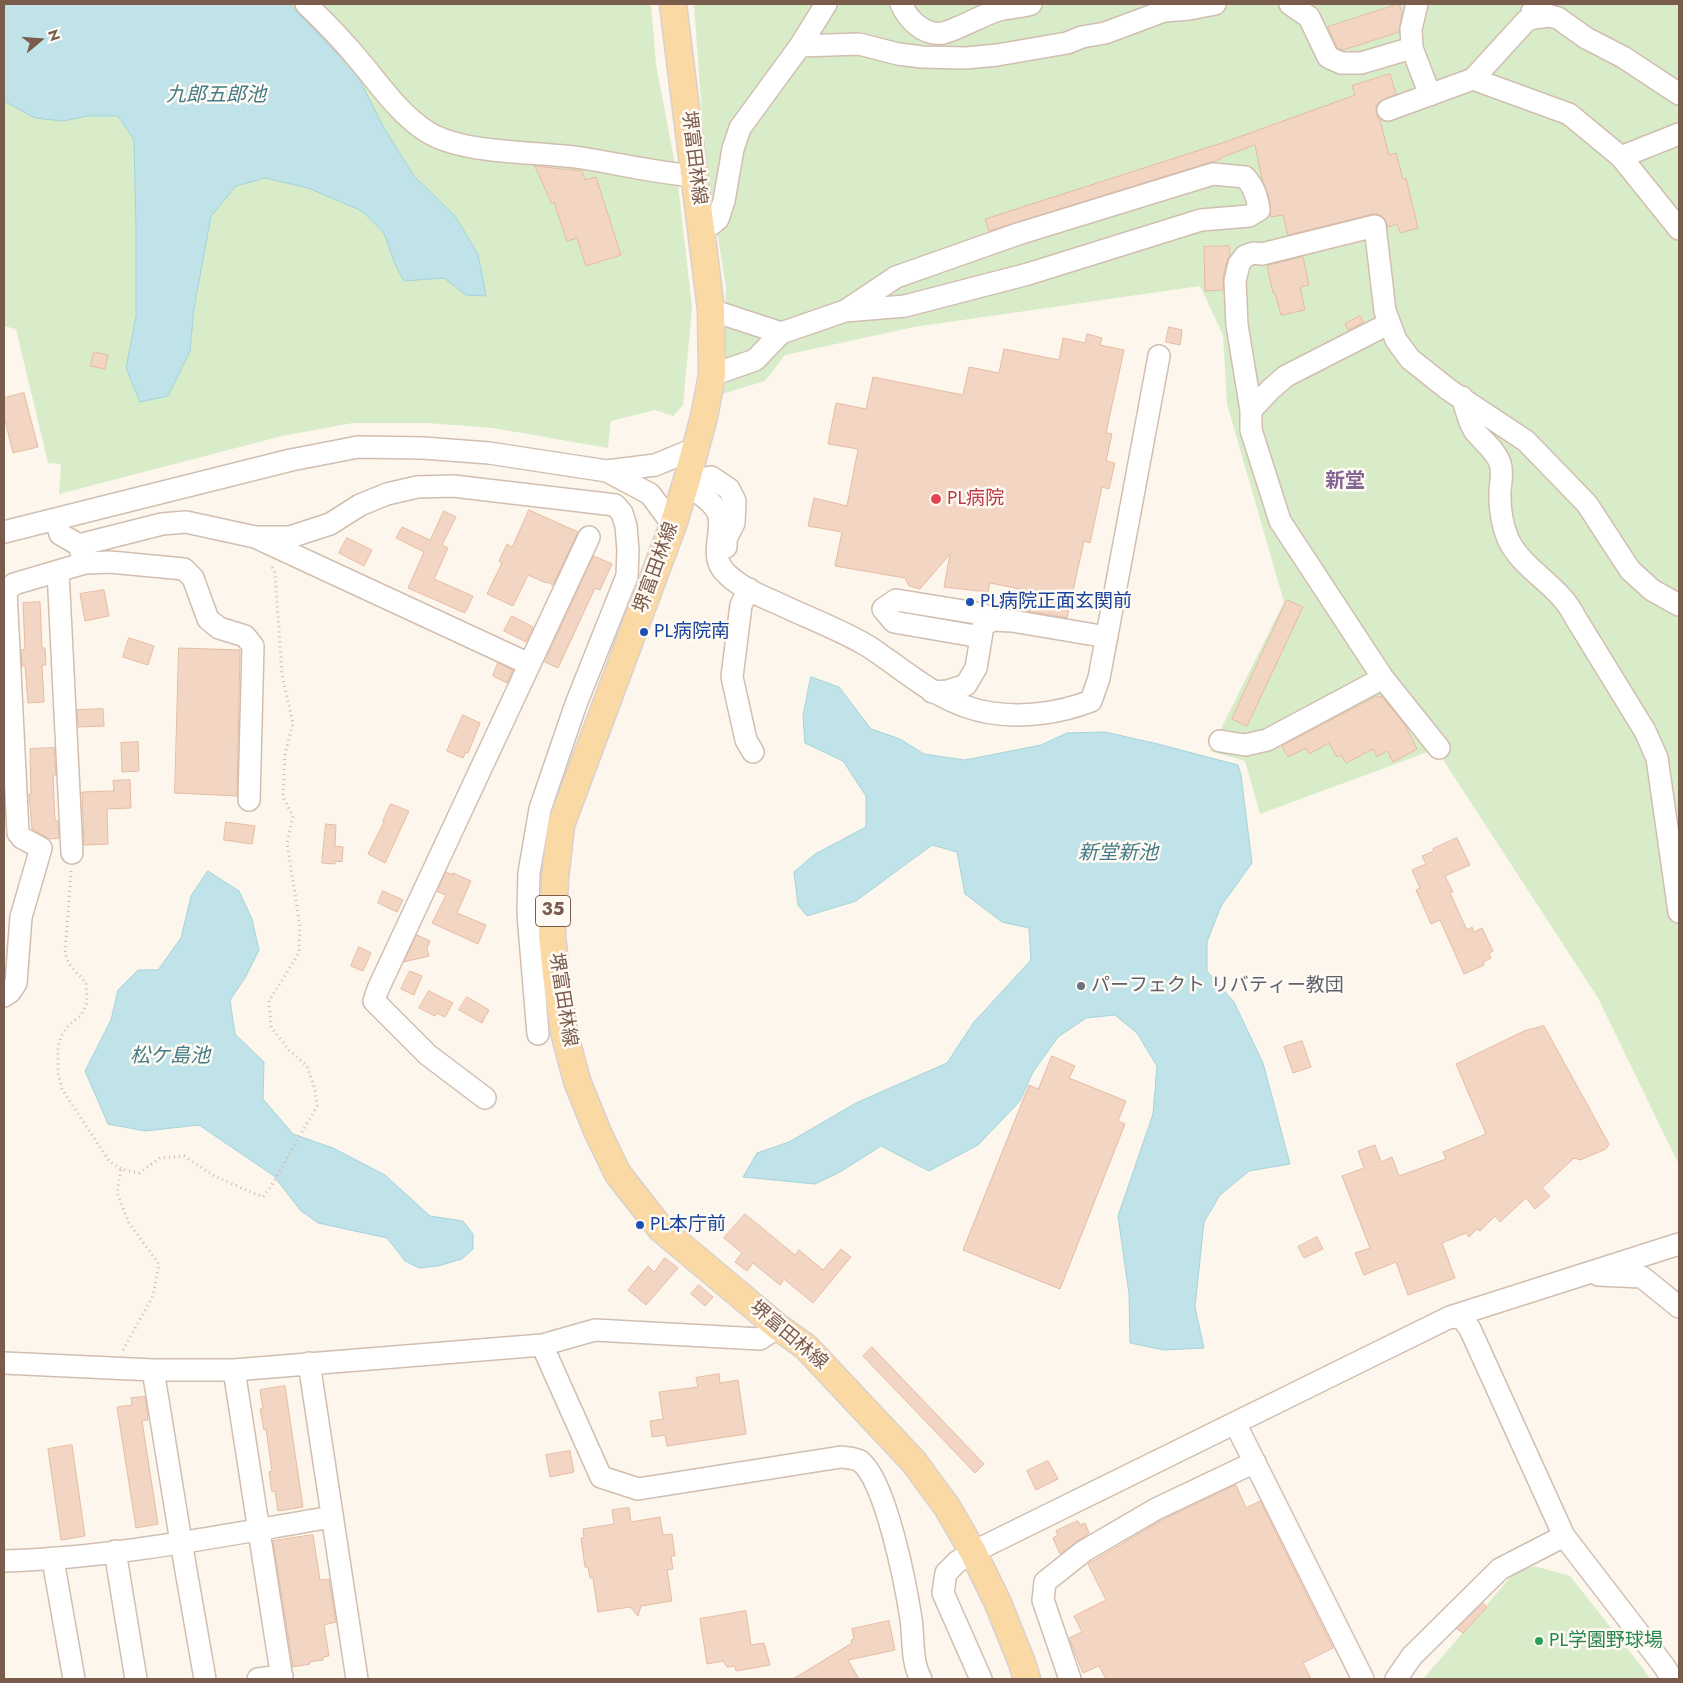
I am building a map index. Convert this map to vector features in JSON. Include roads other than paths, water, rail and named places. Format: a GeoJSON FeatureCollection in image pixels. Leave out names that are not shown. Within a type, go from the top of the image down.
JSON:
{"type":"FeatureCollection","features":[{"type":"Feature","properties":{"kind":"main road","name":"堺富田林線"},"geometry":{"type":"LineString","coordinates":[[674,4],[712,310],[712,375],[704,417],[673,525],[561,825],[555,878],[552,935],[564,1032],[578,1081],[598,1133],[618,1174],[660,1230],[778,1327],[806,1347],[914,1462],[947,1507],[973,1552],[997,1601],[1027,1679]]}},
{"type":"Feature","properties":{"kind":"lane"},"geometry":{"type":"LineString","coordinates":[[306,4],[339,36],[387,96],[426,130],[442,139],[472,147],[581,158],[672,174],[695,176]]}},
{"type":"Feature","properties":{"kind":"lane"},"geometry":{"type":"LineString","coordinates":[[701,226],[712,224],[718,219],[724,201],[733,149],[740,128],[800,46],[826,4]]}},
{"type":"Feature","properties":{"kind":"lane"},"geometry":{"type":"LineString","coordinates":[[901,4],[906,14],[917,26],[931,32],[943,32],[996,11],[1020,8],[1032,4]]}},
{"type":"Feature","properties":{"kind":"lane"},"geometry":{"type":"LineString","coordinates":[[800,46],[859,44],[898,54],[922,57],[966,58],[997,55],[1066,43],[1082,37],[1113,30],[1164,11],[1215,4]]}},
{"type":"Feature","properties":{"kind":"lane"},"geometry":{"type":"LineString","coordinates":[[1290,4],[1309,17],[1328,57],[1341,64],[1361,63],[1412,48]]}},
{"type":"Feature","properties":{"kind":"lane"},"geometry":{"type":"LineString","coordinates":[[1417,4],[1410,28],[1412,48],[1430,95]]}},
{"type":"Feature","properties":{"kind":"lane"},"geometry":{"type":"LineString","coordinates":[[1388,110],[1473,79],[1526,21],[1532,9],[1558,18],[1586,38],[1623,57],[1679,94]]}},
{"type":"Feature","properties":{"kind":"lane"},"geometry":{"type":"LineString","coordinates":[[1473,79],[1569,114],[1622,157],[1679,230]]}},
{"type":"Feature","properties":{"kind":"lane"},"geometry":{"type":"LineString","coordinates":[[1622,157],[1679,134]]}},
{"type":"Feature","properties":{"kind":"lane"},"geometry":{"type":"LineString","coordinates":[[712,375],[756,360],[781,333],[845,312],[904,306],[1028,274],[1200,220],[1249,216],[1259,210],[1257,196],[1252,185],[1245,177],[1213,174],[1018,234],[896,278],[845,312]]}},
{"type":"Feature","properties":{"kind":"lane"},"geometry":{"type":"LineString","coordinates":[[1439,748],[1383,678],[1280,521],[1251,430],[1251,410],[1237,325],[1235,281],[1239,264],[1245,256],[1254,253],[1262,254],[1375,226],[1388,324],[1396,340],[1410,359],[1449,390],[1526,440],[1586,504],[1630,570],[1652,590],[1679,604]]}},
{"type":"Feature","properties":{"kind":"lane"},"geometry":{"type":"LineString","coordinates":[[712,310],[781,333]]}},
{"type":"Feature","properties":{"kind":"lane"},"geometry":{"type":"LineString","coordinates":[[1251,410],[1286,376],[1388,324]]}},
{"type":"Feature","properties":{"kind":"lane"},"geometry":{"type":"LineString","coordinates":[[686,483],[713,505],[718,513],[717,543],[719,559],[722,569],[734,581],[866,645],[932,692],[960,705],[991,712],[1041,714],[1078,706],[1091,701],[1099,678],[1159,356]]}},
{"type":"Feature","properties":{"kind":"lane"},"geometry":{"type":"LineString","coordinates":[[1462,397],[1474,430],[1488,444],[1500,463],[1502,519],[1508,538],[1520,558],[1558,592],[1569,605],[1646,732],[1657,758],[1679,912]]}},
{"type":"Feature","properties":{"kind":"lane"},"geometry":{"type":"LineString","coordinates":[[4,532],[291,460],[358,446],[424,448],[489,453],[607,470],[655,465],[694,449]]}},
{"type":"Feature","properties":{"kind":"lane"},"geometry":{"type":"LineString","coordinates":[[607,470],[650,494],[673,525]]}},
{"type":"Feature","properties":{"kind":"lane"},"geometry":{"type":"LineString","coordinates":[[4,996],[10,992],[16,983],[21,916],[41,848],[22,838],[18,833],[6,591],[14,584],[58,571],[82,554],[162,524],[186,522],[256,537],[290,537],[330,524],[360,505],[387,494],[417,487],[453,486],[615,505],[622,513],[626,526],[628,550],[627,576],[576,704],[540,809],[529,873],[528,914],[534,1011],[538,1034]]}},
{"type":"Feature","properties":{"kind":"lane"},"geometry":{"type":"LineString","coordinates":[[56,519],[60,534],[82,554],[110,562],[184,569],[193,578],[208,619],[219,628],[245,636],[253,646],[249,800]]}},
{"type":"Feature","properties":{"kind":"lane"},"geometry":{"type":"LineString","coordinates":[[256,537],[529,664]]}},
{"type":"Feature","properties":{"kind":"lane"},"geometry":{"type":"LineString","coordinates":[[485,1098],[428,1054],[374,1001],[589,538]]}},
{"type":"Feature","properties":{"kind":"lane"},"geometry":{"type":"LineString","coordinates":[[58,571],[72,853]]}},
{"type":"Feature","properties":{"kind":"lane"},"geometry":{"type":"LineString","coordinates":[[750,590],[741,605],[732,677],[746,740],[753,752]]}},
{"type":"Feature","properties":{"kind":"lane"},"geometry":{"type":"LineString","coordinates":[[932,692],[948,691],[966,685],[976,668],[987,628],[1012,621],[1107,636]]}},
{"type":"Feature","properties":{"kind":"lane"},"geometry":{"type":"LineString","coordinates":[[1220,741],[1245,745],[1268,740],[1383,678]]}},
{"type":"Feature","properties":{"kind":"lane"},"geometry":{"type":"LineString","coordinates":[[981,1679],[943,1593],[946,1573],[957,1562],[973,1552],[1450,1317],[1583,1274],[1675,1250]]}},
{"type":"Feature","properties":{"kind":"lane"},"geometry":{"type":"LineString","coordinates":[[1583,1274],[1642,1277],[1679,1307]]}},
{"type":"Feature","properties":{"kind":"lane"},"geometry":{"type":"LineString","coordinates":[[1450,1317],[1462,1318],[1470,1330],[1564,1536],[1672,1679]]}},
{"type":"Feature","properties":{"kind":"lane"},"geometry":{"type":"LineString","coordinates":[[4,1363],[153,1370],[234,1370],[542,1346],[595,1330],[760,1339],[778,1327]]}},
{"type":"Feature","properties":{"kind":"lane"},"geometry":{"type":"LineString","coordinates":[[542,1346],[601,1477],[638,1490],[841,1457],[858,1460],[869,1472],[883,1503],[900,1557],[911,1620],[914,1657],[921,1679]]}},
{"type":"Feature","properties":{"kind":"lane"},"geometry":{"type":"LineString","coordinates":[[308,1363],[357,1679]]}},
{"type":"Feature","properties":{"kind":"lane"},"geometry":{"type":"LineString","coordinates":[[153,1370],[180,1542],[205,1679]]}},
{"type":"Feature","properties":{"kind":"lane"},"geometry":{"type":"LineString","coordinates":[[234,1370],[282,1678],[258,1679]]}},
{"type":"Feature","properties":{"kind":"lane"},"geometry":{"type":"LineString","coordinates":[[1235,1423],[1363,1679]]}},
{"type":"Feature","properties":{"kind":"lane"},"geometry":{"type":"LineString","coordinates":[[1070,1679],[1043,1600],[1045,1582],[1084,1551],[1156,1509],[1255,1462]]}},
{"type":"Feature","properties":{"kind":"lane"},"geometry":{"type":"LineString","coordinates":[[4,1561],[53,1560],[180,1542],[332,1516]]}},
{"type":"Feature","properties":{"kind":"lane"},"geometry":{"type":"LineString","coordinates":[[1396,1679],[1412,1656],[1500,1569],[1564,1536]]}},
{"type":"Feature","properties":{"kind":"lane"},"geometry":{"type":"LineString","coordinates":[[115,1551],[136,1679]]}},
{"type":"Feature","properties":{"kind":"lane"},"geometry":{"type":"LineString","coordinates":[[53,1560],[74,1679]]}},
{"type":"Feature","properties":{"kind":"water","name":"九郎五郎池"},"geometry":{"type":"Polygon","coordinates":[[[4,4],[289,4],[356,73],[384,128],[414,176],[455,216],[478,254],[486,296],[466,295],[444,278],[404,281],[395,264],[384,233],[362,211],[308,188],[265,178],[236,186],[211,216],[194,308],[190,351],[168,396],[140,402],[126,368],[136,316],[134,140],[118,116],[87,116],[63,121],[35,118],[4,101],[4,4]]]}},
{"type":"Feature","properties":{"kind":"water","name":"新堂新池"},"geometry":{"type":"Polygon","coordinates":[[[811,677],[839,687],[871,729],[900,739],[924,754],[965,760],[1041,745],[1067,733],[1105,732],[1238,765],[1241,775],[1252,863],[1221,906],[1207,942],[1207,971],[1234,1002],[1263,1063],[1290,1164],[1249,1171],[1220,1195],[1204,1222],[1195,1307],[1204,1348],[1164,1350],[1130,1343],[1129,1294],[1118,1216],[1153,1114],[1157,1066],[1137,1033],[1115,1015],[1086,1018],[1058,1037],[1033,1072],[1020,1101],[978,1145],[929,1171],[881,1146],[840,1172],[815,1184],[743,1177],[757,1153],[789,1142],[856,1103],[947,1063],[974,1022],[1031,960],[1029,928],[1002,922],[965,894],[957,852],[932,845],[856,901],[807,916],[798,905],[794,872],[815,854],[866,827],[866,796],[843,761],[805,743],[803,716],[811,677]]]}},
{"type":"Feature","properties":{"kind":"water","name":"松ケ島池"},"geometry":{"type":"Polygon","coordinates":[[[208,871],[239,891],[252,919],[259,950],[245,978],[230,1000],[235,1034],[264,1062],[263,1099],[293,1134],[333,1148],[385,1175],[430,1216],[463,1221],[473,1234],[473,1249],[462,1259],[438,1266],[419,1268],[405,1261],[387,1238],[318,1223],[300,1210],[274,1176],[199,1125],[145,1131],[108,1124],[85,1071],[111,1020],[118,990],[138,970],[158,970],[181,938],[191,896],[208,871]]]}},
{"type":"Feature","properties":{"kind":"place","name":"PL病院"},"geometry":{"type":"Point","coordinates":[936,499]}},
{"type":"Feature","properties":{"kind":"place","name":"PL病院正面玄関前"},"geometry":{"type":"Point","coordinates":[970,602]}},
{"type":"Feature","properties":{"kind":"place","name":"PL病院南"},"geometry":{"type":"Point","coordinates":[644,632]}},
{"type":"Feature","properties":{"kind":"place","name":"パーフェクト リバティー教団"},"geometry":{"type":"Point","coordinates":[1081,986]}},
{"type":"Feature","properties":{"kind":"place","name":"PL本庁前"},"geometry":{"type":"Point","coordinates":[640,1225]}},
{"type":"Feature","properties":{"kind":"place","name":"PL学園野球場"},"geometry":{"type":"Point","coordinates":[1539,1641]}},
{"type":"Feature","properties":{"kind":"district","name":"新堂"},"geometry":{"type":"Point","coordinates":[1345,482]}}]}
